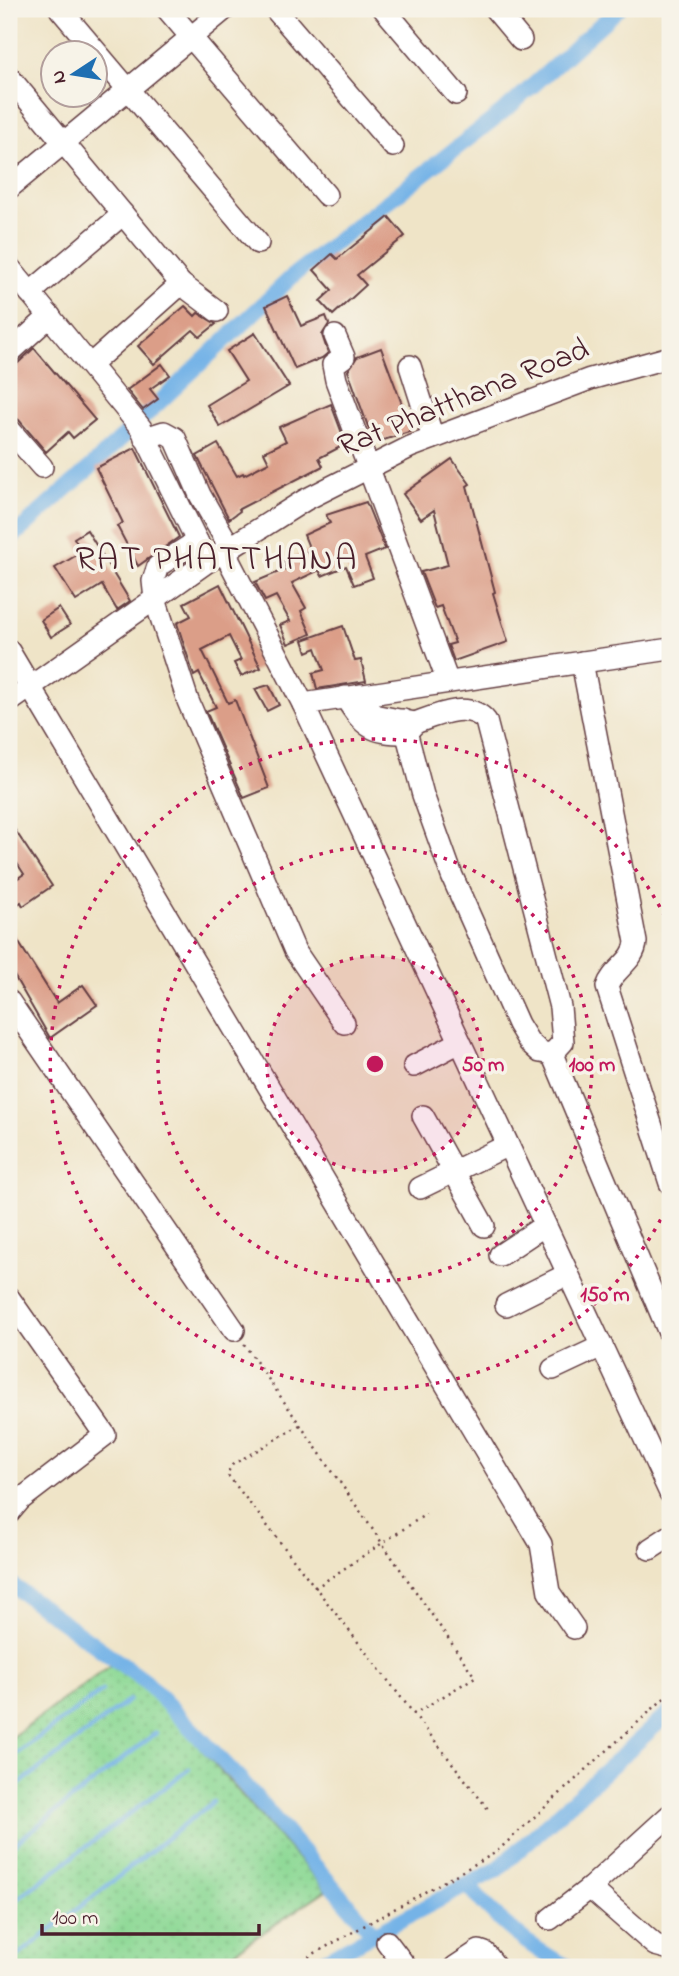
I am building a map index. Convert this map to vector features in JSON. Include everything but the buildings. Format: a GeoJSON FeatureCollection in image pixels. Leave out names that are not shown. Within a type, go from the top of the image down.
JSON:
{"type":"FeatureCollection","features":[{"type":"Feature","properties":{"kind":"street"},"geometry":{"type":"LineString","coordinates":[[60,9],[258,243]]}},
{"type":"Feature","properties":{"kind":"street"},"geometry":{"type":"LineString","coordinates":[[167,9],[326,195]]}},
{"type":"Feature","properties":{"kind":"street"},"geometry":{"type":"LineString","coordinates":[[9,188],[225,9]]}},
{"type":"Feature","properties":{"kind":"street"},"geometry":{"type":"LineString","coordinates":[[275,9],[393,146]]}},
{"type":"Feature","properties":{"kind":"street"},"geometry":{"type":"LineString","coordinates":[[384,9],[456,94]]}},
{"type":"Feature","properties":{"kind":"street"},"geometry":{"type":"LineString","coordinates":[[495,9],[521,40]]}},
{"type":"Feature","properties":{"kind":"street"},"geometry":{"type":"LineString","coordinates":[[9,77],[181,284],[217,311]]}},
{"type":"Feature","properties":{"kind":"street"},"geometry":{"type":"LineString","coordinates":[[30,293],[123,214]]}},
{"type":"Feature","properties":{"kind":"street"},"geometry":{"type":"LineString","coordinates":[[9,267],[124,406],[143,433],[197,541],[221,555]]}},
{"type":"Feature","properties":{"kind":"street"},"geometry":{"type":"LineString","coordinates":[[90,365],[181,284]]}},
{"type":"Feature","properties":{"kind":"street"},"geometry":{"type":"LineString","coordinates":[[9,353],[50,316]]}},
{"type":"Feature","properties":{"kind":"street"},"geometry":{"type":"LineString","coordinates":[[335,336],[344,357],[334,363],[333,368],[448,682]]}},
{"type":"Feature","properties":{"kind":"street","name":"Rat Phatthana Road"},"geometry":{"type":"LineString","coordinates":[[9,702],[155,599],[304,500],[433,438],[590,379],[670,357]]}},
{"type":"Feature","properties":{"kind":"street"},"geometry":{"type":"LineString","coordinates":[[410,366],[433,438]]}},
{"type":"Feature","properties":{"kind":"street"},"geometry":{"type":"LineString","coordinates":[[9,429],[42,467]]}},
{"type":"Feature","properties":{"kind":"street"},"geometry":{"type":"LineString","coordinates":[[143,433],[164,432],[175,438],[200,495],[221,555],[303,704],[670,1493]]}},
{"type":"Feature","properties":{"kind":"street"},"geometry":{"type":"LineString","coordinates":[[197,541],[158,566],[153,581],[155,599],[193,713],[295,951],[344,1023]]}},
{"type":"Feature","properties":{"kind":"street"},"geometry":{"type":"LineString","coordinates":[[303,704],[670,649]]}},
{"type":"Feature","properties":{"kind":"street"},"geometry":{"type":"LineString","coordinates":[[9,651],[541,1544],[549,1592],[574,1628]]}},
{"type":"Feature","properties":{"kind":"street"},"geometry":{"type":"LineString","coordinates":[[582,662],[636,942],[631,956],[611,978],[607,987],[670,1184]]}},
{"type":"Feature","properties":{"kind":"street"},"geometry":{"type":"LineString","coordinates":[[352,696],[366,726],[378,732],[467,709],[479,712],[486,721],[560,1007],[563,1042],[552,1054]]}},
{"type":"Feature","properties":{"kind":"street"},"geometry":{"type":"LineString","coordinates":[[408,725],[423,795],[442,851],[489,960],[529,1042],[540,1052],[552,1054]]}},
{"type":"Feature","properties":{"kind":"street"},"geometry":{"type":"LineString","coordinates":[[9,1001],[234,1330]]}},
{"type":"Feature","properties":{"kind":"street"},"geometry":{"type":"LineString","coordinates":[[414,1066],[460,1042]]}},
{"type":"Feature","properties":{"kind":"street"},"geometry":{"type":"LineString","coordinates":[[552,1054],[670,1335]]}},
{"type":"Feature","properties":{"kind":"street"},"geometry":{"type":"LineString","coordinates":[[423,1116],[484,1226]]}},
{"type":"Feature","properties":{"kind":"street"},"geometry":{"type":"LineString","coordinates":[[420,1188],[508,1145]]}},
{"type":"Feature","properties":{"kind":"street"},"geometry":{"type":"LineString","coordinates":[[500,1255],[545,1225]]}},
{"type":"Feature","properties":{"kind":"street"},"geometry":{"type":"LineString","coordinates":[[506,1305],[568,1274]]}},
{"type":"Feature","properties":{"kind":"street"},"geometry":{"type":"LineString","coordinates":[[9,1298],[105,1435],[13,1499]]}},
{"type":"Feature","properties":{"kind":"street"},"geometry":{"type":"LineString","coordinates":[[553,1369],[602,1346]]}},
{"type":"Feature","properties":{"kind":"street"},"geometry":{"type":"LineString","coordinates":[[650,1549],[670,1536]]}},
{"type":"Feature","properties":{"kind":"street"},"geometry":{"type":"LineString","coordinates":[[550,1919],[590,1888],[670,1815]]}},
{"type":"Feature","properties":{"kind":"street"},"geometry":{"type":"LineString","coordinates":[[590,1888],[655,1945],[670,1949]]}},
{"type":"Feature","properties":{"kind":"street"},"geometry":{"type":"LineString","coordinates":[[387,1942],[406,1967]]}},
{"type":"Feature","properties":{"kind":"street"},"geometry":{"type":"LineString","coordinates":[[455,1967],[479,1951],[485,1953],[496,1967]]}},
{"type":"Feature","properties":{"kind":"path"},"geometry":{"type":"LineString","coordinates":[[234,1330],[475,1676],[414,1715]]}},
{"type":"Feature","properties":{"kind":"path"},"geometry":{"type":"LineString","coordinates":[[300,1425],[232,1465],[227,1474],[488,1809]]}},
{"type":"Feature","properties":{"kind":"path"},"geometry":{"type":"LineString","coordinates":[[316,1588],[426,1514]]}},
{"type":"Feature","properties":{"kind":"path"},"geometry":{"type":"LineString","coordinates":[[290,1967],[495,1853],[670,1693]]}},
{"type":"Feature","properties":{"kind":"green space"},"geometry":{"type":"Polygon","coordinates":[[[114,1663],[164,1707],[326,1890],[212,1967],[9,1967],[9,1739],[114,1663]]]}},
{"type":"Feature","properties":{"kind":"waterway"},"geometry":{"type":"LineString","coordinates":[[9,540],[92,466],[296,273],[509,107],[618,9]]}},
{"type":"Feature","properties":{"kind":"waterway"},"geometry":{"type":"LineString","coordinates":[[9,1583],[145,1681],[240,1779],[373,1933]]}},
{"type":"Feature","properties":{"kind":"waterway"},"geometry":{"type":"LineString","coordinates":[[9,1759],[102,1691]]}},
{"type":"Feature","properties":{"kind":"waterway"},"geometry":{"type":"LineString","coordinates":[[9,1792],[129,1700]]}},
{"type":"Feature","properties":{"kind":"waterway"},"geometry":{"type":"LineString","coordinates":[[311,1967],[498,1869],[670,1712]]}},
{"type":"Feature","properties":{"kind":"waterway"},"geometry":{"type":"LineString","coordinates":[[9,1848],[156,1733]]}},
{"type":"Feature","properties":{"kind":"waterway"},"geometry":{"type":"LineString","coordinates":[[9,1905],[189,1769]]}},
{"type":"Feature","properties":{"kind":"waterway"},"geometry":{"type":"LineString","coordinates":[[9,1963],[213,1802]]}},
{"type":"Feature","properties":{"kind":"waterway"},"geometry":{"type":"LineString","coordinates":[[468,1885],[513,1931],[568,1967]]}},
{"type":"Feature","properties":{"kind":"district","name":"RAT PHATTHANA"},"geometry":{"type":"Point","coordinates":[217,560]}}]}
